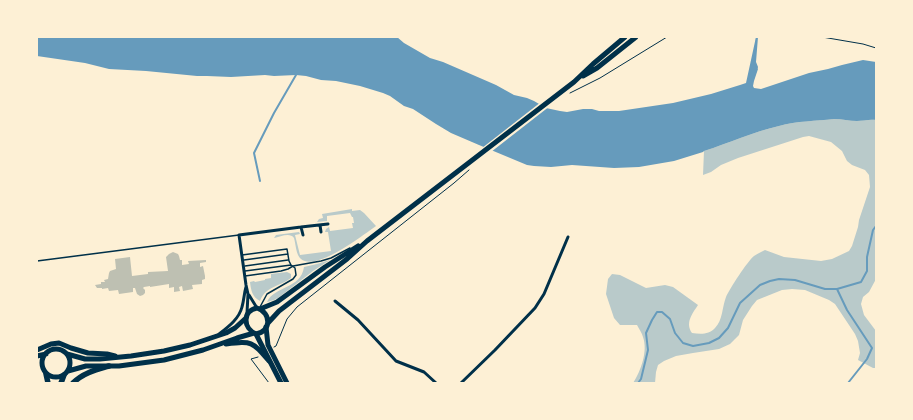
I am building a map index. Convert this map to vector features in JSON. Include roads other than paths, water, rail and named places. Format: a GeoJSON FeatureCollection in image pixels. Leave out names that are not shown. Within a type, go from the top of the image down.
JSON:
{"type":"FeatureCollection","features":[{"type":"Feature","properties":{"kind":"highway"},"geometry":{"type":"LineString","coordinates":[[73,383],[87,373],[109,366]]}},
{"type":"Feature","properties":{"kind":"highway"},"geometry":{"type":"LineString","coordinates":[[46,373],[48,383]]}},
{"type":"Feature","properties":{"kind":"highway"},"geometry":{"type":"LineString","coordinates":[[61,383],[66,373]]}},
{"type":"Feature","properties":{"kind":"main road"},"geometry":{"type":"LineString","coordinates":[[574,82],[625,37]]}},
{"type":"Feature","properties":{"kind":"main road"},"geometry":{"type":"LineString","coordinates":[[66,373],[86,366],[109,366],[164,360],[217,346],[237,338],[260,333],[275,314],[283,307],[347,259],[367,241],[552,98],[597,68],[636,37]]}},
{"type":"Feature","properties":{"kind":"main road"},"geometry":{"type":"LineString","coordinates":[[46,373],[43,369],[42,363],[44,356],[51,350],[56,349],[85,359],[117,357],[164,351],[213,338],[235,328],[253,309],[258,309],[277,302],[325,266],[367,241]]}},
{"type":"Feature","properties":{"kind":"main road"},"geometry":{"type":"LineString","coordinates":[[258,309],[265,314],[267,318],[268,345],[287,383]]}},
{"type":"Feature","properties":{"kind":"main road"},"geometry":{"type":"LineString","coordinates":[[247,316],[246,322],[248,327],[255,334],[282,383]]}},
{"type":"Feature","properties":{"kind":"main road"},"geometry":{"type":"LineString","coordinates":[[217,346],[240,342],[252,344],[269,361]]}},
{"type":"Feature","properties":{"kind":"main road"},"geometry":{"type":"LineString","coordinates":[[37,350],[51,344],[59,343],[88,353],[107,354],[117,357]]}},
{"type":"Feature","properties":{"kind":"main road"},"geometry":{"type":"LineString","coordinates":[[37,356],[46,354]]}},
{"type":"Feature","properties":{"kind":"main road"},"geometry":{"type":"LineString","coordinates":[[37,370],[55,378],[62,377],[69,368],[70,361],[67,354]]}},
{"type":"Feature","properties":{"kind":"street"},"geometry":{"type":"LineString","coordinates":[[247,316],[248,294],[239,235],[328,224]]}},
{"type":"Feature","properties":{"kind":"street"},"geometry":{"type":"LineString","coordinates":[[320,225],[321,232]]}},
{"type":"Feature","properties":{"kind":"street"},"geometry":{"type":"LineString","coordinates":[[301,227],[303,235]]}},
{"type":"Feature","properties":{"kind":"street"},"geometry":{"type":"LineString","coordinates":[[461,383],[535,308],[544,294],[568,237]]}},
{"type":"Feature","properties":{"kind":"street"},"geometry":{"type":"LineString","coordinates":[[213,338],[228,327],[239,315],[242,308],[246,285]]}},
{"type":"Feature","properties":{"kind":"street"},"geometry":{"type":"LineString","coordinates":[[248,294],[258,309]]}},
{"type":"Feature","properties":{"kind":"street"},"geometry":{"type":"LineString","coordinates":[[334,300],[358,320],[396,361],[424,372],[436,383]]}},
{"type":"Feature","properties":{"kind":"lane"},"geometry":{"type":"LineString","coordinates":[[37,261],[239,235]]}},
{"type":"Feature","properties":{"kind":"lane"},"geometry":{"type":"LineString","coordinates":[[244,271],[316,263],[367,241]]}},
{"type":"Feature","properties":{"kind":"lane"},"geometry":{"type":"LineString","coordinates":[[242,256],[287,249],[288,260],[296,271],[296,275],[291,281],[267,294],[258,309]]}},
{"type":"Feature","properties":{"kind":"lane"},"geometry":{"type":"LineString","coordinates":[[243,261],[288,254]]}},
{"type":"Feature","properties":{"kind":"lane"},"geometry":{"type":"LineString","coordinates":[[244,266],[288,260]]}},
{"type":"Feature","properties":{"kind":"lane"},"geometry":{"type":"LineString","coordinates":[[245,276],[281,271],[288,269],[292,265]]}},
{"type":"Feature","properties":{"kind":"water"},"geometry":{"type":"Polygon","coordinates":[[[37,37],[397,37],[404,43],[430,58],[443,62],[496,85],[514,95],[534,101],[546,108],[567,112],[583,109],[619,111],[673,103],[711,94],[746,83],[757,37],[755,62],[758,69],[754,81],[754,88],[761,89],[809,73],[863,60],[876,62],[876,120],[857,121],[834,119],[786,124],[760,131],[674,161],[639,167],[614,168],[572,165],[551,167],[534,166],[527,165],[451,133],[413,109],[404,106],[390,96],[360,86],[296,75],[231,77],[197,76],[109,69],[85,63],[37,56],[37,37]]]}},
{"type":"Feature","properties":{"kind":"waterway"},"geometry":{"type":"LineString","coordinates":[[757,37],[755,62],[757,67]]}},
{"type":"Feature","properties":{"kind":"waterway"},"geometry":{"type":"LineString","coordinates":[[260,181],[254,153],[296,73]]}},
{"type":"Feature","properties":{"kind":"waterway"},"geometry":{"type":"LineString","coordinates":[[638,383],[641,379],[648,350],[646,333],[657,312],[662,312],[670,319],[675,333],[683,343],[693,346],[709,343],[719,338],[728,328],[740,303],[760,285],[779,279],[795,280],[825,289],[837,289],[861,282],[867,271],[867,257],[873,230],[876,226]]}},
{"type":"Feature","properties":{"kind":"waterway"},"geometry":{"type":"LineString","coordinates":[[837,289],[847,310],[872,348],[867,359],[848,383]]}}]}
